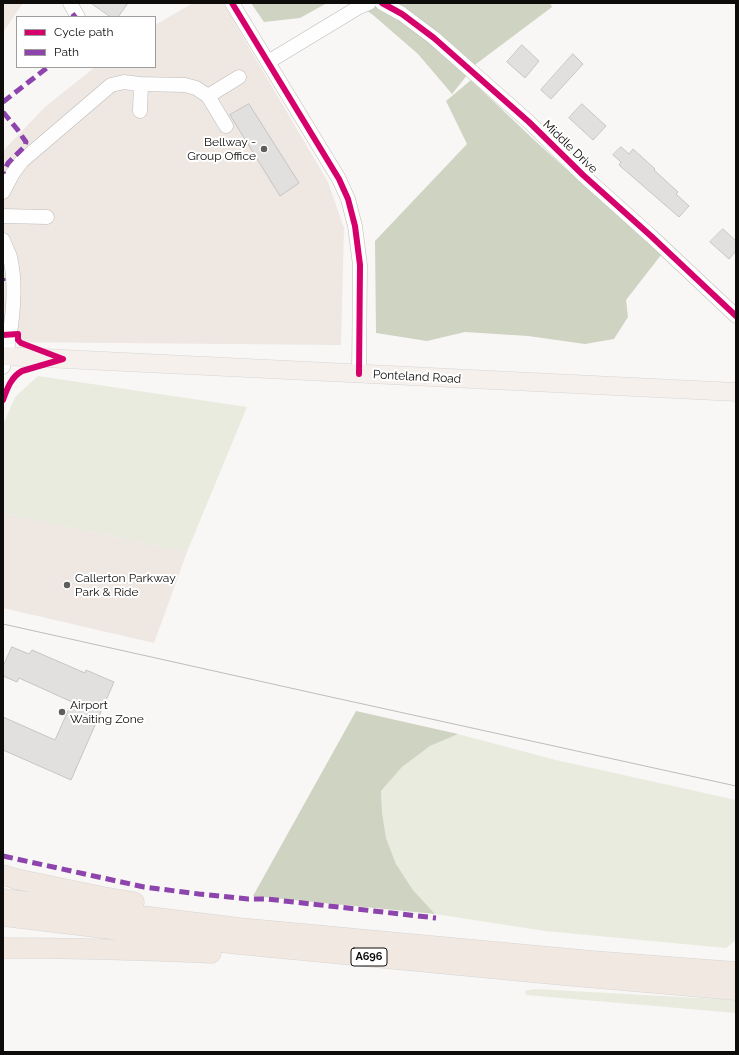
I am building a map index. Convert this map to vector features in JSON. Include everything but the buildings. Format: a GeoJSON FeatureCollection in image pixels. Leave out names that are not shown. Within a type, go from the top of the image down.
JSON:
{"type":"FeatureCollection","features":[{"type":"Feature","properties":{"kind":"highway"},"geometry":{"type":"LineString","coordinates":[[3,875],[103,897],[236,918],[278,923],[373,940]]}},
{"type":"Feature","properties":{"kind":"highway","name":"A696"},"geometry":{"type":"LineString","coordinates":[[3,899],[239,928],[600,962],[736,972]]}},
{"type":"Feature","properties":{"kind":"highway","name":"A696"},"geometry":{"type":"LineString","coordinates":[[3,916],[238,944],[563,976],[736,990]]}},
{"type":"Feature","properties":{"kind":"highway"},"geometry":{"type":"LineString","coordinates":[[3,948],[127,949],[280,956],[335,962],[429,963]]}},
{"type":"Feature","properties":{"kind":"main road","name":"Ponteland Road"},"geometry":{"type":"LineString","coordinates":[[4,360],[359,374],[736,392]]}},
{"type":"Feature","properties":{"kind":"street"},"geometry":{"type":"LineString","coordinates":[[232,3],[338,178],[348,199],[355,226],[360,265],[359,374]]}},
{"type":"Feature","properties":{"kind":"street"},"geometry":{"type":"LineString","coordinates":[[268,62],[369,3]]}},
{"type":"Feature","properties":{"kind":"street","name":"Middle Drive"},"geometry":{"type":"LineString","coordinates":[[382,3],[402,14],[434,38],[528,122],[583,175],[651,236],[736,316]]}},
{"type":"Feature","properties":{"kind":"street"},"geometry":{"type":"LineString","coordinates":[[208,96],[239,77]]}},
{"type":"Feature","properties":{"kind":"street"},"geometry":{"type":"LineString","coordinates":[[3,192],[13,173],[22,161],[111,85],[124,82],[185,85],[196,88],[208,96],[226,126]]}},
{"type":"Feature","properties":{"kind":"street"},"geometry":{"type":"LineString","coordinates":[[140,111],[141,84]]}},
{"type":"Feature","properties":{"kind":"street"},"geometry":{"type":"LineString","coordinates":[[3,216],[47,217]]}},
{"type":"Feature","properties":{"kind":"street"},"geometry":{"type":"LineString","coordinates":[[3,240],[10,257],[13,278],[13,305],[4,360]]}},
{"type":"Feature","properties":{"kind":"shaded area"},"geometry":{"type":"Polygon","coordinates":[[[3,3],[23,3],[3,32],[3,3]]]}},
{"type":"Feature","properties":{"kind":"shaded area"},"geometry":{"type":"Polygon","coordinates":[[[193,3],[223,3],[328,182],[344,228],[341,345],[3,342],[3,151],[45,107],[94,68],[156,68],[156,24],[193,3]]]}},
{"type":"Feature","properties":{"kind":"shaded area"},"geometry":{"type":"Polygon","coordinates":[[[38,376],[247,407],[187,552],[3,513],[3,425],[15,397],[38,376]]]}},
{"type":"Feature","properties":{"kind":"shaded area"},"geometry":{"type":"Polygon","coordinates":[[[3,513],[187,552],[154,643],[3,608],[3,513]]]}},
{"type":"Feature","properties":{"kind":"shaded area"},"geometry":{"type":"Polygon","coordinates":[[[458,734],[556,760],[736,800],[736,940],[726,948],[545,931],[435,914],[413,890],[396,864],[386,838],[382,812],[381,791],[402,767],[430,746],[458,734]]]}},
{"type":"Feature","properties":{"kind":"shaded area"},"geometry":{"type":"Polygon","coordinates":[[[535,989],[736,1000],[736,1013],[526,995],[525,991],[535,989]]]}},
{"type":"Feature","properties":{"kind":"green space"},"geometry":{"type":"Polygon","coordinates":[[[251,3],[327,3],[300,18],[264,22],[251,3]]]}},
{"type":"Feature","properties":{"kind":"green space"},"geometry":{"type":"Polygon","coordinates":[[[356,3],[550,3],[552,7],[476,64],[452,94],[418,54],[373,15],[356,3]]]}},
{"type":"Feature","properties":{"kind":"green space"},"geometry":{"type":"Polygon","coordinates":[[[471,80],[532,138],[661,255],[626,300],[628,317],[614,339],[585,344],[528,336],[465,332],[427,341],[376,333],[375,241],[467,144],[446,101],[471,80]]]}},
{"type":"Feature","properties":{"kind":"green space"},"geometry":{"type":"Polygon","coordinates":[[[356,711],[458,734],[430,746],[402,767],[381,791],[382,812],[386,838],[396,864],[413,890],[435,914],[253,896],[356,711]]]}},
{"type":"Feature","properties":{"kind":"tram line"},"geometry":{"type":"LineString","coordinates":[[3,624],[736,786]]}},
{"type":"Feature","properties":{"kind":"marked path"},"geometry":{"type":"LineString","coordinates":[[3,102],[47,68]]}},
{"type":"Feature","properties":{"kind":"marked path"},"geometry":{"type":"LineString","coordinates":[[3,112],[26,142],[25,146],[8,163],[3,173]]}},
{"type":"Feature","properties":{"kind":"marked path"},"geometry":{"type":"LineString","coordinates":[[3,856],[144,887],[436,918]]}},
{"type":"Feature","properties":{"kind":"cycle path"},"geometry":{"type":"LineString","coordinates":[[232,3],[339,179],[348,199],[355,226],[360,265],[359,374]]}},
{"type":"Feature","properties":{"kind":"cycle path"},"geometry":{"type":"LineString","coordinates":[[382,3],[402,14],[434,38],[529,122],[583,175],[651,236],[736,316]]}},
{"type":"Feature","properties":{"kind":"cycle path"},"geometry":{"type":"LineString","coordinates":[[3,335],[18,334],[18,340],[21,343],[63,359]]}},
{"type":"Feature","properties":{"kind":"cycle path"},"geometry":{"type":"LineString","coordinates":[[3,400],[10,384],[22,371],[63,359]]}},
{"type":"Feature","properties":{"kind":"place","name":"Bellway - Group Office"},"geometry":{"type":"Point","coordinates":[264,149]}},
{"type":"Feature","properties":{"kind":"place","name":"Callerton Parkway Park & Ride"},"geometry":{"type":"Point","coordinates":[67,585]}},
{"type":"Feature","properties":{"kind":"place","name":"Airport Waiting Zone"},"geometry":{"type":"Point","coordinates":[62,712]}}]}
